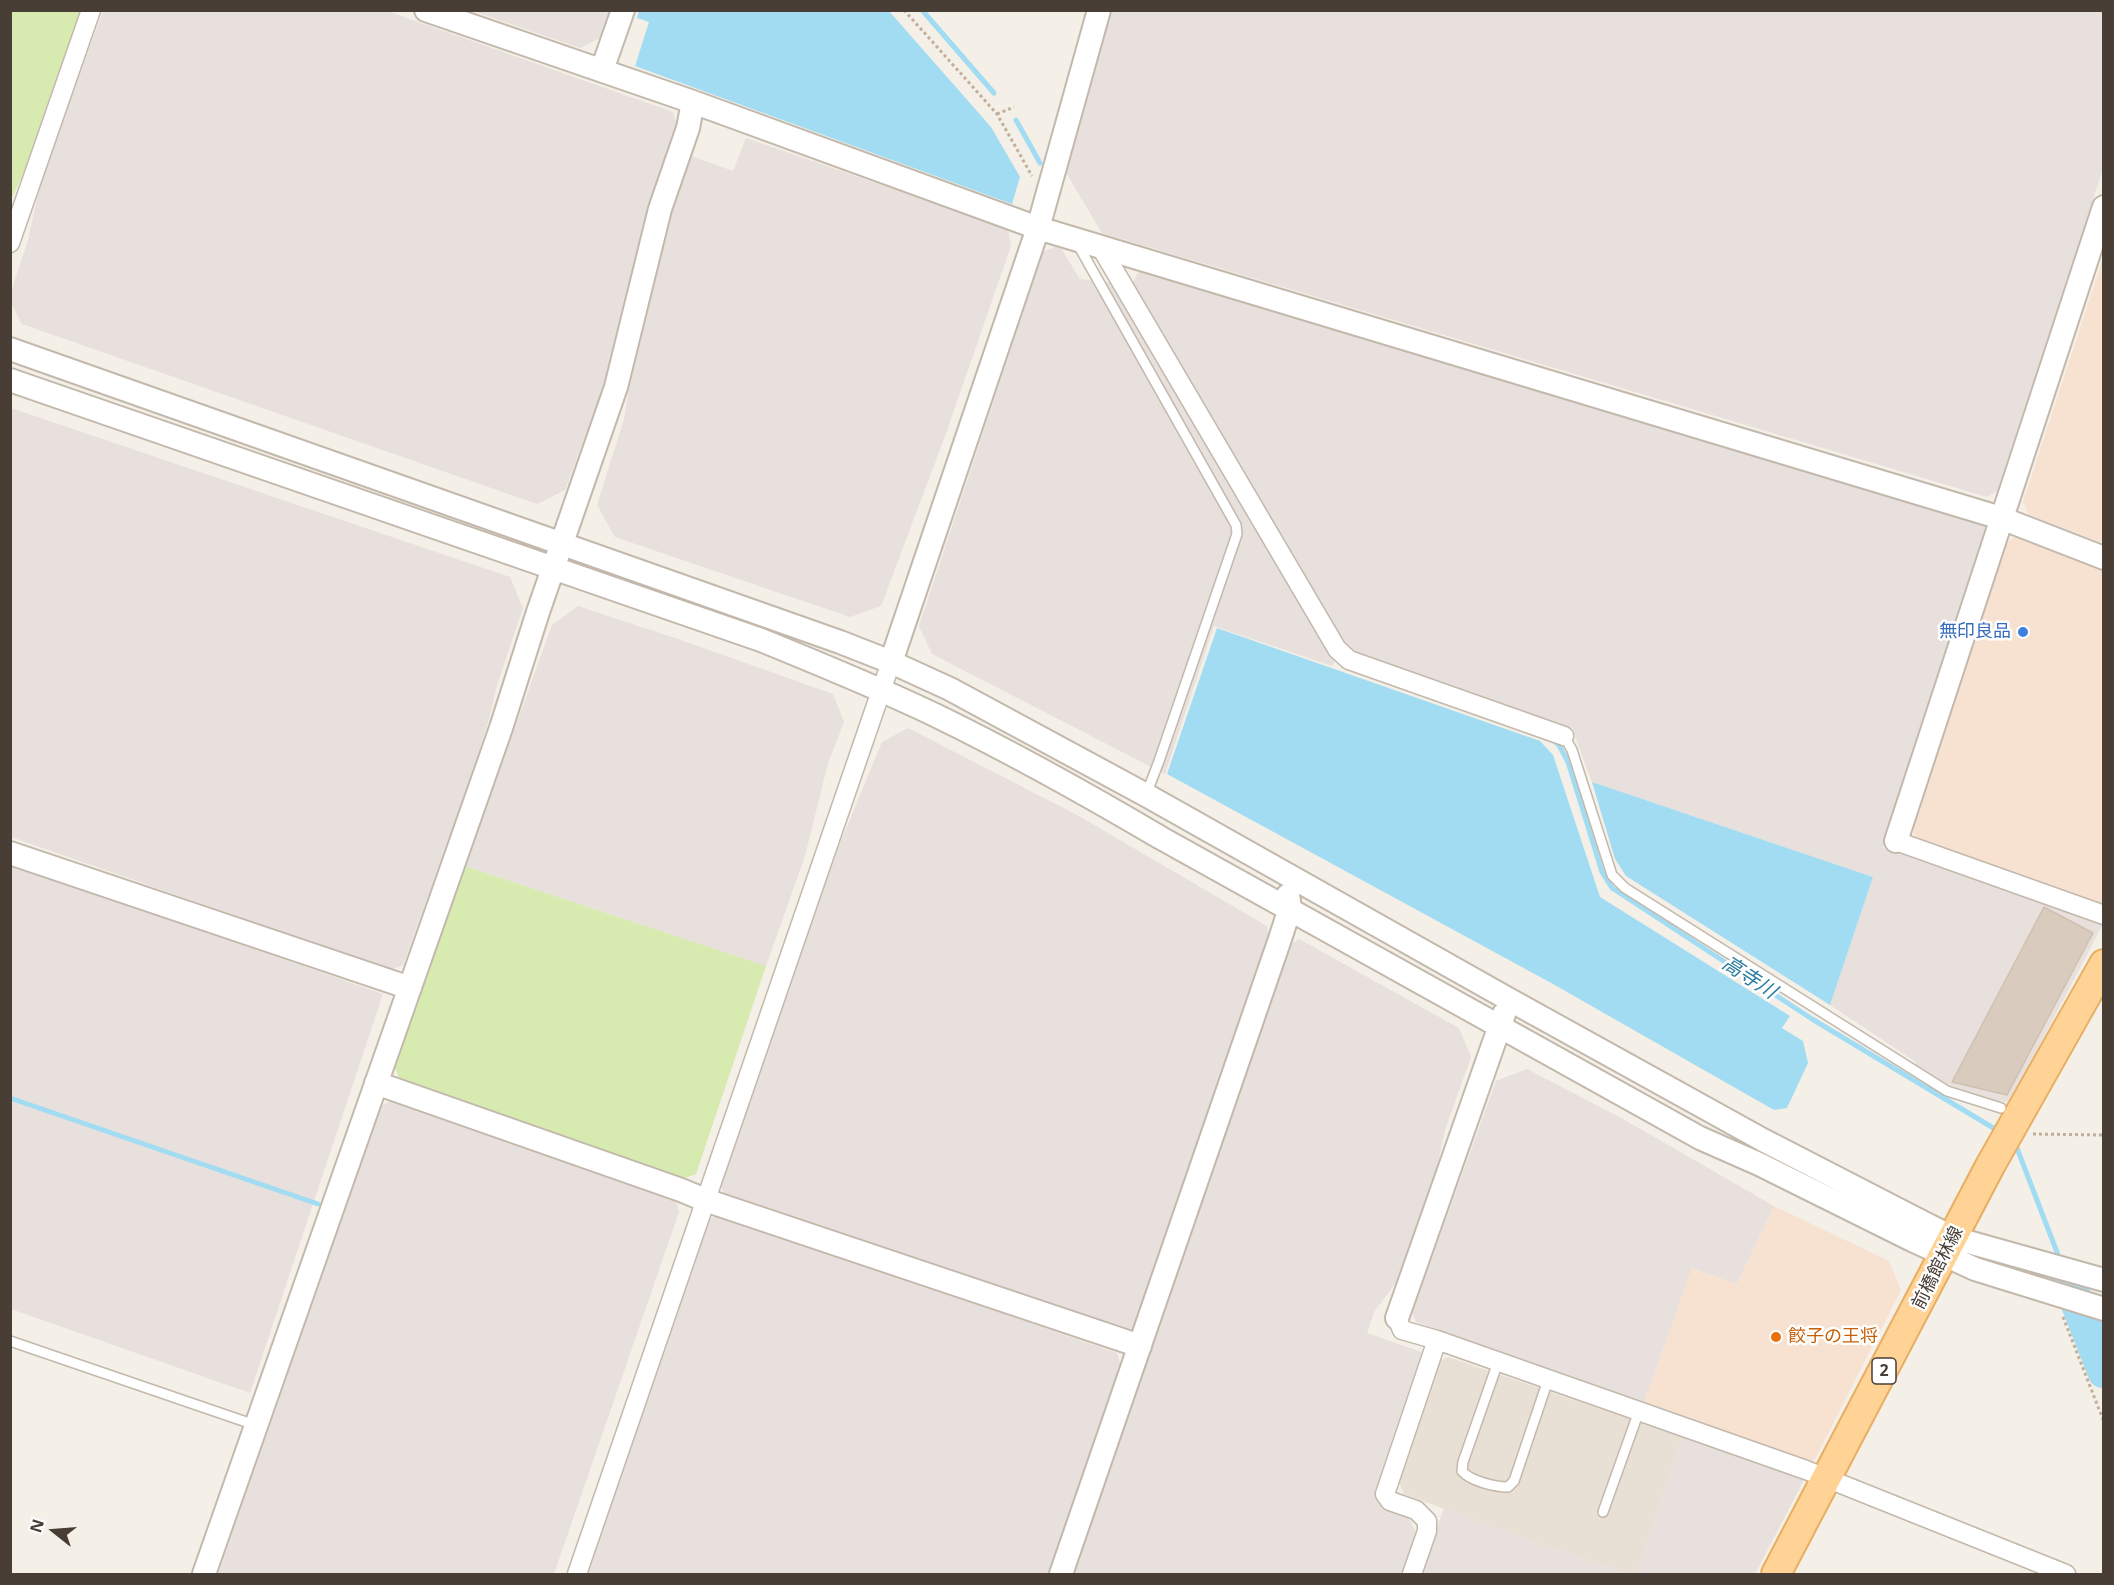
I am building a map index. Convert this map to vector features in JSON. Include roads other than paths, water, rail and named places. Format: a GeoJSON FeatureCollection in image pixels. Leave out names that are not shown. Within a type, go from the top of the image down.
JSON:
{"type":"FeatureCollection","features":[{"type":"Feature","properties":{"kind":"main road","name":"前橋館林線"},"geometry":{"type":"LineString","coordinates":[[1776,1575],[1990,1166],[2009,1119],[2103,964]]}},
{"type":"Feature","properties":{"kind":"street"},"geometry":{"type":"LineString","coordinates":[[10,243],[91,10]]}},
{"type":"Feature","properties":{"kind":"street"},"geometry":{"type":"LineString","coordinates":[[426,10],[1041,218],[1074,238],[2001,518],[2103,558]]}},
{"type":"Feature","properties":{"kind":"street"},"geometry":{"type":"LineString","coordinates":[[602,70],[623,10]]}},
{"type":"Feature","properties":{"kind":"street"},"geometry":{"type":"LineString","coordinates":[[577,1575],[882,691],[1041,218],[1099,10]]}},
{"type":"Feature","properties":{"kind":"street"},"geometry":{"type":"LineString","coordinates":[[204,1575],[501,728],[616,387],[660,209],[688,128],[693,102]]}},
{"type":"Feature","properties":{"kind":"street"},"geometry":{"type":"LineString","coordinates":[[2103,207],[1896,841],[2103,915]]}},
{"type":"Feature","properties":{"kind":"street"},"geometry":{"type":"LineString","coordinates":[[1100,246],[1337,649],[1349,660],[1564,736]]}},
{"type":"Feature","properties":{"kind":"street"},"geometry":{"type":"LineString","coordinates":[[10,349],[891,662],[950,690],[1146,795],[1763,1140],[1949,1246],[1976,1269],[2058,1304],[2093,1306]]}},
{"type":"Feature","properties":{"kind":"street"},"geometry":{"type":"LineString","coordinates":[[10,380],[761,640],[882,691],[937,716],[1096,800],[1700,1138],[1949,1246],[2050,1265],[2103,1281]]}},
{"type":"Feature","properties":{"kind":"street"},"geometry":{"type":"LineString","coordinates":[[10,853],[410,988]]}},
{"type":"Feature","properties":{"kind":"street"},"geometry":{"type":"LineString","coordinates":[[1060,1575],[1290,908],[1287,889],[1272,866]]}},
{"type":"Feature","properties":{"kind":"street"},"geometry":{"type":"LineString","coordinates":[[1290,908],[1325,900],[1341,904]]}},
{"type":"Feature","properties":{"kind":"street"},"geometry":{"type":"LineString","coordinates":[[1510,1000],[1397,1318],[1402,1330],[1437,1340],[1827,1478],[2066,1575]]}},
{"type":"Feature","properties":{"kind":"street"},"geometry":{"type":"LineString","coordinates":[[376,1083],[705,1200],[1140,1346]]}},
{"type":"Feature","properties":{"kind":"street"},"geometry":{"type":"LineString","coordinates":[[1412,1575],[1427,1531],[1427,1521],[1416,1510],[1390,1501],[1385,1494],[1437,1340]]}},
{"type":"Feature","properties":{"kind":"lane"},"geometry":{"type":"LineString","coordinates":[[1074,238],[1236,525],[1237,534],[1146,795]]}},
{"type":"Feature","properties":{"kind":"lane"},"geometry":{"type":"LineString","coordinates":[[1564,736],[1572,750],[1612,874],[1625,888],[1947,1091],[2009,1119]]}},
{"type":"Feature","properties":{"kind":"lane"},"geometry":{"type":"LineString","coordinates":[[10,1341],[256,1426]]}},
{"type":"Feature","properties":{"kind":"lane"},"geometry":{"type":"LineString","coordinates":[[1498,1362],[1463,1462],[1462,1471],[1466,1476],[1501,1487],[1508,1487],[1514,1481],[1548,1380]]}},
{"type":"Feature","properties":{"kind":"lane"},"geometry":{"type":"LineString","coordinates":[[1603,1512],[1639,1411]]}},
{"type":"Feature","properties":{"kind":"water"},"geometry":{"type":"Polygon","coordinates":[[[639,11],[889,11],[991,127],[1020,177],[1012,204],[635,66],[649,22],[637,18],[639,11]]]}},
{"type":"Feature","properties":{"kind":"water"},"geometry":{"type":"Polygon","coordinates":[[[1217,628],[1540,741],[1553,755],[1600,897],[1790,1016],[1782,1028],[1803,1041],[1808,1063],[1787,1108],[1774,1110],[1553,984],[1167,774],[1217,628]]]}},
{"type":"Feature","properties":{"kind":"water"},"geometry":{"type":"Polygon","coordinates":[[[1592,782],[1873,877],[1830,1005],[1626,876],[1615,859],[1592,782]]]}},
{"type":"Feature","properties":{"kind":"waterway","name":"高寺川"},"geometry":{"type":"LineString","coordinates":[[922,10],[994,93]]}},
{"type":"Feature","properties":{"kind":"waterway","name":"高寺川"},"geometry":{"type":"LineString","coordinates":[[1016,120],[1040,163]]}},
{"type":"Feature","properties":{"kind":"waterway","name":"高寺川"},"geometry":{"type":"LineString","coordinates":[[1552,739],[1559,745],[1568,762],[1602,872],[1612,888],[1812,1019],[2000,1132]]}},
{"type":"Feature","properties":{"kind":"waterway"},"geometry":{"type":"LineString","coordinates":[[10,1098],[318,1204]]}},
{"type":"Feature","properties":{"kind":"waterway","name":"高寺川"},"geometry":{"type":"LineString","coordinates":[[2015,1143],[2060,1260]]}},
{"type":"Feature","properties":{"kind":"waterway","name":"高寺川"},"geometry":{"type":"LineString","coordinates":[[2066,1275],[2104,1372]]}},
{"type":"Feature","properties":{"kind":"place","name":"無印良品"},"geometry":{"type":"Point","coordinates":[2023,632]}},
{"type":"Feature","properties":{"kind":"place","name":"餃子の王将"},"geometry":{"type":"Point","coordinates":[1776,1337]}}]}
